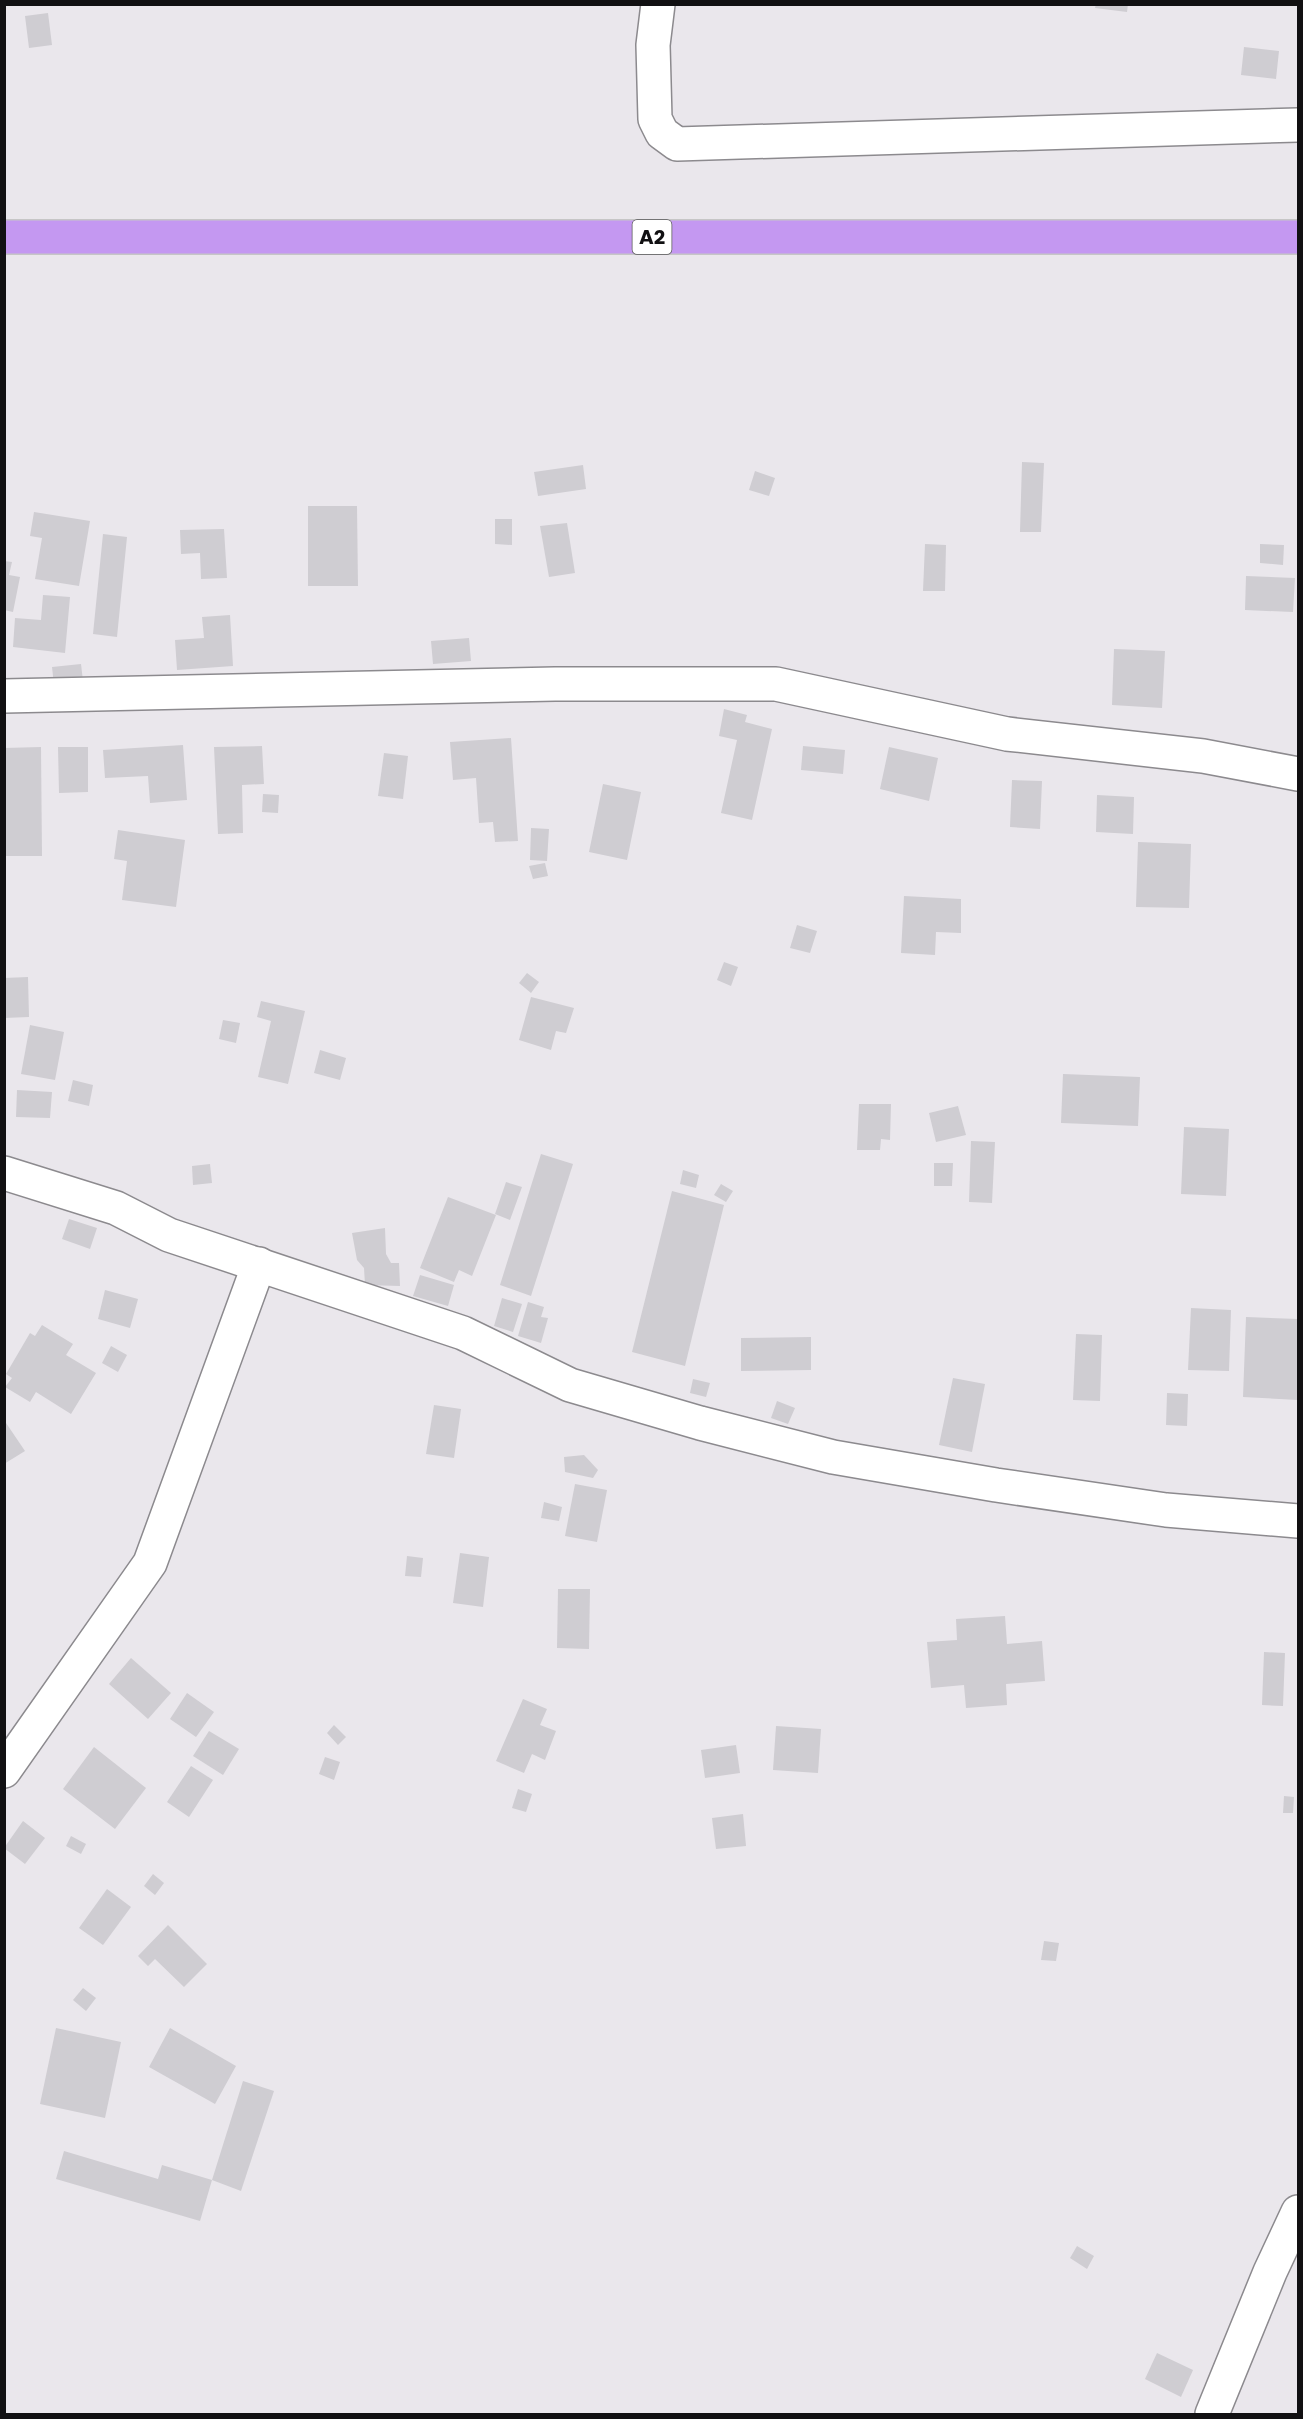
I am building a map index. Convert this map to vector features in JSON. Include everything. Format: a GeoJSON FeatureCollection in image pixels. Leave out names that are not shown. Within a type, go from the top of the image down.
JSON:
{"type":"FeatureCollection","features":[{"type":"Feature","properties":{"kind":"highway","name":"A2"},"geometry":{"type":"LineString","coordinates":[[4,237],[1299,237]]}},
{"type":"Feature","properties":{"kind":"street"},"geometry":{"type":"LineString","coordinates":[[658,4],[653,45],[655,119],[662,133],[677,144],[1299,125]]}},
{"type":"Feature","properties":{"kind":"street"},"geometry":{"type":"LineString","coordinates":[[4,696],[555,684],[776,684],[1007,735],[1203,756],[1299,774]]}},
{"type":"Feature","properties":{"kind":"street"},"geometry":{"type":"LineString","coordinates":[[4,1173],[116,1208],[169,1235],[463,1333],[570,1385],[832,1457],[996,1485],[1166,1510],[1299,1521]]}},
{"type":"Feature","properties":{"kind":"street"},"geometry":{"type":"LineString","coordinates":[[4,1771],[150,1563],[259,1264]]}},
{"type":"Feature","properties":{"kind":"street"},"geometry":{"type":"LineString","coordinates":[[1212,2415],[1269,2272],[1299,2212]]}},
{"type":"Feature","properties":{"kind":"building"},"geometry":{"type":"Polygon","coordinates":[[[1096,4],[1128,4],[1127,12],[1095,8],[1096,4]]]}},
{"type":"Feature","properties":{"kind":"building"},"geometry":{"type":"Polygon","coordinates":[[[48,13],[52,45],[29,48],[25,16],[48,13]]]}},
{"type":"Feature","properties":{"kind":"building"},"geometry":{"type":"Polygon","coordinates":[[[1244,47],[1279,51],[1276,79],[1241,75],[1244,47]]]}},
{"type":"Feature","properties":{"kind":"building"},"geometry":{"type":"Polygon","coordinates":[[[1022,462],[1044,463],[1041,532],[1020,532],[1022,462]]]}},
{"type":"Feature","properties":{"kind":"building"},"geometry":{"type":"Polygon","coordinates":[[[583,465],[586,489],[538,496],[534,472],[583,465]]]}},
{"type":"Feature","properties":{"kind":"building"},"geometry":{"type":"Polygon","coordinates":[[[755,471],[775,478],[769,496],[749,490],[755,471]]]}},
{"type":"Feature","properties":{"kind":"building"},"geometry":{"type":"Polygon","coordinates":[[[308,506],[357,506],[358,586],[308,586],[308,506]]]}},
{"type":"Feature","properties":{"kind":"building"},"geometry":{"type":"Polygon","coordinates":[[[34,512],[90,521],[79,586],[35,579],[42,538],[30,536],[34,512]]]}},
{"type":"Feature","properties":{"kind":"building"},"geometry":{"type":"Polygon","coordinates":[[[495,519],[512,519],[512,545],[495,544],[495,519]]]}},
{"type":"Feature","properties":{"kind":"building"},"geometry":{"type":"Polygon","coordinates":[[[567,523],[575,573],[549,577],[540,526],[567,523]]]}},
{"type":"Feature","properties":{"kind":"building"},"geometry":{"type":"Polygon","coordinates":[[[224,529],[227,578],[201,579],[200,553],[181,554],[180,530],[224,529]]]}},
{"type":"Feature","properties":{"kind":"building"},"geometry":{"type":"Polygon","coordinates":[[[103,534],[127,537],[117,637],[93,634],[103,534]]]}},
{"type":"Feature","properties":{"kind":"building"},"geometry":{"type":"Polygon","coordinates":[[[925,544],[946,545],[945,591],[923,591],[925,544]]]}},
{"type":"Feature","properties":{"kind":"building"},"geometry":{"type":"Polygon","coordinates":[[[1260,544],[1284,545],[1283,565],[1260,563],[1260,544]]]}},
{"type":"Feature","properties":{"kind":"building"},"geometry":{"type":"Polygon","coordinates":[[[4,561],[12,562],[9,575],[20,577],[13,612],[4,610],[4,561]]]}},
{"type":"Feature","properties":{"kind":"building"},"geometry":{"type":"Polygon","coordinates":[[[1246,576],[1295,578],[1293,612],[1245,610],[1246,576]]]}},
{"type":"Feature","properties":{"kind":"building"},"geometry":{"type":"Polygon","coordinates":[[[43,595],[70,597],[65,653],[13,647],[15,618],[41,620],[43,595]]]}},
{"type":"Feature","properties":{"kind":"building"},"geometry":{"type":"Polygon","coordinates":[[[230,615],[233,666],[177,670],[175,640],[204,638],[202,617],[230,615]]]}},
{"type":"Feature","properties":{"kind":"building"},"geometry":{"type":"Polygon","coordinates":[[[469,638],[471,661],[433,664],[431,641],[469,638]]]}},
{"type":"Feature","properties":{"kind":"building"},"geometry":{"type":"Polygon","coordinates":[[[1114,649],[1165,651],[1162,708],[1112,705],[1114,649]]]}},
{"type":"Feature","properties":{"kind":"building"},"geometry":{"type":"Polygon","coordinates":[[[81,664],[83,681],[54,685],[52,667],[81,664]]]}},
{"type":"Feature","properties":{"kind":"building"},"geometry":{"type":"Polygon","coordinates":[[[724,709],[747,715],[745,722],[772,729],[752,820],[721,813],[737,740],[719,736],[724,709]]]}},
{"type":"Feature","properties":{"kind":"building"},"geometry":{"type":"Polygon","coordinates":[[[511,738],[518,841],[495,842],[493,822],[479,823],[476,778],[453,780],[450,742],[511,738]]]}},
{"type":"Feature","properties":{"kind":"building"},"geometry":{"type":"Polygon","coordinates":[[[183,745],[187,800],[150,803],[148,776],[105,778],[103,750],[183,745]]]}},
{"type":"Feature","properties":{"kind":"building"},"geometry":{"type":"Polygon","coordinates":[[[262,746],[264,784],[242,785],[243,833],[218,834],[214,747],[262,746]]]}},
{"type":"Feature","properties":{"kind":"building"},"geometry":{"type":"Polygon","coordinates":[[[803,746],[845,750],[843,774],[801,770],[803,746]]]}},
{"type":"Feature","properties":{"kind":"building"},"geometry":{"type":"Polygon","coordinates":[[[41,747],[42,856],[4,856],[4,748],[41,747]]]}},
{"type":"Feature","properties":{"kind":"building"},"geometry":{"type":"Polygon","coordinates":[[[58,747],[88,747],[88,792],[59,793],[58,747]]]}},
{"type":"Feature","properties":{"kind":"building"},"geometry":{"type":"Polygon","coordinates":[[[889,747],[938,758],[929,801],[880,789],[889,747]]]}},
{"type":"Feature","properties":{"kind":"building"},"geometry":{"type":"Polygon","coordinates":[[[384,753],[408,756],[403,799],[378,796],[384,753]]]}},
{"type":"Feature","properties":{"kind":"building"},"geometry":{"type":"Polygon","coordinates":[[[1012,780],[1042,781],[1040,829],[1010,827],[1012,780]]]}},
{"type":"Feature","properties":{"kind":"building"},"geometry":{"type":"Polygon","coordinates":[[[603,784],[641,792],[627,860],[589,852],[603,784]]]}},
{"type":"Feature","properties":{"kind":"building"},"geometry":{"type":"Polygon","coordinates":[[[263,794],[279,795],[278,813],[262,812],[263,794]]]}},
{"type":"Feature","properties":{"kind":"building"},"geometry":{"type":"Polygon","coordinates":[[[1097,795],[1134,797],[1133,834],[1096,832],[1097,795]]]}},
{"type":"Feature","properties":{"kind":"building"},"geometry":{"type":"Polygon","coordinates":[[[531,828],[549,829],[547,861],[530,860],[531,828]]]}},
{"type":"Feature","properties":{"kind":"building"},"geometry":{"type":"Polygon","coordinates":[[[118,830],[185,840],[176,907],[122,900],[127,861],[114,859],[118,830]]]}},
{"type":"Feature","properties":{"kind":"building"},"geometry":{"type":"Polygon","coordinates":[[[1138,842],[1191,844],[1189,908],[1136,907],[1138,842]]]}},
{"type":"Feature","properties":{"kind":"building"},"geometry":{"type":"Polygon","coordinates":[[[545,863],[548,876],[533,879],[529,866],[545,863]]]}},
{"type":"Feature","properties":{"kind":"building"},"geometry":{"type":"Polygon","coordinates":[[[904,896],[961,899],[961,933],[936,932],[935,955],[901,953],[904,896]]]}},
{"type":"Feature","properties":{"kind":"building"},"geometry":{"type":"Polygon","coordinates":[[[797,925],[817,931],[810,953],[790,948],[797,925]]]}},
{"type":"Feature","properties":{"kind":"building"},"geometry":{"type":"Polygon","coordinates":[[[724,962],[738,967],[731,986],[717,980],[724,962]]]}},
{"type":"Feature","properties":{"kind":"building"},"geometry":{"type":"Polygon","coordinates":[[[527,973],[539,982],[531,993],[519,983],[527,973]]]}},
{"type":"Feature","properties":{"kind":"building"},"geometry":{"type":"Polygon","coordinates":[[[28,977],[29,1017],[4,1018],[4,978],[28,977]]]}},
{"type":"Feature","properties":{"kind":"building"},"geometry":{"type":"Polygon","coordinates":[[[531,997],[574,1008],[566,1033],[556,1031],[551,1050],[519,1040],[531,997]]]}},
{"type":"Feature","properties":{"kind":"building"},"geometry":{"type":"Polygon","coordinates":[[[261,1001],[305,1011],[288,1084],[258,1077],[271,1021],[257,1017],[261,1001]]]}},
{"type":"Feature","properties":{"kind":"building"},"geometry":{"type":"Polygon","coordinates":[[[223,1020],[240,1023],[236,1043],[219,1039],[223,1020]]]}},
{"type":"Feature","properties":{"kind":"building"},"geometry":{"type":"Polygon","coordinates":[[[30,1025],[64,1032],[55,1080],[21,1074],[30,1025]]]}},
{"type":"Feature","properties":{"kind":"building"},"geometry":{"type":"Polygon","coordinates":[[[320,1050],[346,1058],[340,1080],[314,1073],[320,1050]]]}},
{"type":"Feature","properties":{"kind":"building"},"geometry":{"type":"Polygon","coordinates":[[[1063,1074],[1140,1077],[1138,1126],[1061,1123],[1063,1074]]]}},
{"type":"Feature","properties":{"kind":"building"},"geometry":{"type":"Polygon","coordinates":[[[73,1080],[93,1085],[89,1106],[68,1101],[73,1080]]]}},
{"type":"Feature","properties":{"kind":"building"},"geometry":{"type":"Polygon","coordinates":[[[17,1090],[52,1092],[50,1118],[16,1117],[17,1090]]]}},
{"type":"Feature","properties":{"kind":"building"},"geometry":{"type":"Polygon","coordinates":[[[859,1104],[891,1104],[890,1140],[881,1139],[880,1150],[857,1150],[859,1104]]]}},
{"type":"Feature","properties":{"kind":"building"},"geometry":{"type":"Polygon","coordinates":[[[958,1106],[966,1135],[936,1142],[929,1113],[958,1106]]]}},
{"type":"Feature","properties":{"kind":"building"},"geometry":{"type":"Polygon","coordinates":[[[1184,1127],[1229,1129],[1226,1196],[1181,1194],[1184,1127]]]}},
{"type":"Feature","properties":{"kind":"building"},"geometry":{"type":"Polygon","coordinates":[[[971,1141],[995,1142],[992,1203],[969,1202],[971,1141]]]}},
{"type":"Feature","properties":{"kind":"building"},"geometry":{"type":"Polygon","coordinates":[[[541,1154],[573,1164],[531,1296],[500,1285],[541,1154]]]}},
{"type":"Feature","properties":{"kind":"building"},"geometry":{"type":"Polygon","coordinates":[[[934,1163],[953,1163],[952,1186],[934,1186],[934,1163]]]}},
{"type":"Feature","properties":{"kind":"building"},"geometry":{"type":"Polygon","coordinates":[[[210,1164],[212,1183],[193,1185],[192,1166],[210,1164]]]}},
{"type":"Feature","properties":{"kind":"building"},"geometry":{"type":"Polygon","coordinates":[[[683,1170],[699,1175],[696,1188],[680,1184],[683,1170]]]}},
{"type":"Feature","properties":{"kind":"building"},"geometry":{"type":"Polygon","coordinates":[[[506,1182],[522,1187],[510,1220],[495,1214],[506,1182]]]}},
{"type":"Feature","properties":{"kind":"building"},"geometry":{"type":"Polygon","coordinates":[[[721,1184],[733,1191],[726,1202],[714,1195],[721,1184]]]}},
{"type":"Feature","properties":{"kind":"building"},"geometry":{"type":"Polygon","coordinates":[[[672,1191],[724,1205],[685,1366],[632,1352],[672,1191]]]}},
{"type":"Feature","properties":{"kind":"building"},"geometry":{"type":"Polygon","coordinates":[[[448,1197],[496,1215],[472,1276],[459,1270],[454,1282],[420,1268],[448,1197]]]}},
{"type":"Feature","properties":{"kind":"building"},"geometry":{"type":"Polygon","coordinates":[[[69,1219],[97,1228],[90,1249],[62,1239],[69,1219]]]}},
{"type":"Feature","properties":{"kind":"building"},"geometry":{"type":"Polygon","coordinates":[[[385,1228],[386,1254],[391,1263],[399,1263],[400,1286],[365,1285],[364,1268],[357,1260],[352,1233],[385,1228]]]}},
{"type":"Feature","properties":{"kind":"building"},"geometry":{"type":"Polygon","coordinates":[[[420,1275],[454,1285],[448,1306],[413,1296],[420,1275]]]}},
{"type":"Feature","properties":{"kind":"building"},"geometry":{"type":"Polygon","coordinates":[[[105,1290],[138,1299],[130,1328],[98,1319],[105,1290]]]}},
{"type":"Feature","properties":{"kind":"building"},"geometry":{"type":"Polygon","coordinates":[[[502,1298],[522,1304],[513,1332],[494,1326],[502,1298]]]}},
{"type":"Feature","properties":{"kind":"building"},"geometry":{"type":"Polygon","coordinates":[[[528,1302],[544,1307],[541,1317],[548,1318],[541,1343],[518,1336],[528,1302]]]}},
{"type":"Feature","properties":{"kind":"building"},"geometry":{"type":"Polygon","coordinates":[[[1191,1308],[1231,1310],[1229,1371],[1188,1370],[1191,1308]]]}},
{"type":"Feature","properties":{"kind":"building"},"geometry":{"type":"Polygon","coordinates":[[[1246,1317],[1298,1319],[1298,1400],[1243,1397],[1246,1317]]]}},
{"type":"Feature","properties":{"kind":"building"},"geometry":{"type":"Polygon","coordinates":[[[42,1325],[73,1344],[66,1355],[96,1373],[71,1414],[36,1392],[30,1402],[5,1387],[12,1378],[6,1374],[30,1333],[35,1336],[42,1325]]]}},
{"type":"Feature","properties":{"kind":"building"},"geometry":{"type":"Polygon","coordinates":[[[1076,1334],[1102,1335],[1100,1401],[1073,1400],[1076,1334]]]}},
{"type":"Feature","properties":{"kind":"building"},"geometry":{"type":"Polygon","coordinates":[[[811,1337],[811,1370],[741,1371],[741,1338],[811,1337]]]}},
{"type":"Feature","properties":{"kind":"building"},"geometry":{"type":"Polygon","coordinates":[[[111,1346],[127,1355],[118,1372],[102,1363],[111,1346]]]}},
{"type":"Feature","properties":{"kind":"building"},"geometry":{"type":"Polygon","coordinates":[[[953,1378],[985,1384],[972,1452],[939,1445],[953,1378]]]}},
{"type":"Feature","properties":{"kind":"building"},"geometry":{"type":"Polygon","coordinates":[[[693,1379],[710,1383],[706,1397],[690,1393],[693,1379]]]}},
{"type":"Feature","properties":{"kind":"building"},"geometry":{"type":"Polygon","coordinates":[[[1167,1393],[1188,1394],[1187,1426],[1166,1425],[1167,1393]]]}},
{"type":"Feature","properties":{"kind":"building"},"geometry":{"type":"Polygon","coordinates":[[[777,1401],[795,1408],[788,1424],[771,1418],[777,1401]]]}},
{"type":"Feature","properties":{"kind":"building"},"geometry":{"type":"Polygon","coordinates":[[[434,1405],[461,1409],[454,1458],[426,1454],[434,1405]]]}},
{"type":"Feature","properties":{"kind":"building"},"geometry":{"type":"Polygon","coordinates":[[[4,1420],[25,1451],[4,1464],[4,1420]]]}},
{"type":"Feature","properties":{"kind":"building"},"geometry":{"type":"Polygon","coordinates":[[[584,1455],[598,1470],[593,1478],[565,1472],[564,1457],[584,1455]]]}},
{"type":"Feature","properties":{"kind":"building"},"geometry":{"type":"Polygon","coordinates":[[[575,1484],[607,1490],[597,1542],[565,1536],[575,1484]]]}},
{"type":"Feature","properties":{"kind":"building"},"geometry":{"type":"Polygon","coordinates":[[[544,1502],[562,1507],[559,1521],[541,1518],[544,1502]]]}},
{"type":"Feature","properties":{"kind":"building"},"geometry":{"type":"Polygon","coordinates":[[[460,1553],[489,1557],[483,1607],[453,1603],[460,1553]]]}},
{"type":"Feature","properties":{"kind":"building"},"geometry":{"type":"Polygon","coordinates":[[[407,1556],[423,1558],[421,1577],[405,1576],[407,1556]]]}},
{"type":"Feature","properties":{"kind":"building"},"geometry":{"type":"Polygon","coordinates":[[[558,1589],[590,1589],[589,1649],[557,1648],[558,1589]]]}},
{"type":"Feature","properties":{"kind":"building"},"geometry":{"type":"Polygon","coordinates":[[[1005,1616],[1007,1644],[1042,1641],[1045,1681],[1006,1684],[1007,1705],[966,1708],[964,1685],[931,1688],[927,1642],[957,1640],[956,1619],[1005,1616]]]}},
{"type":"Feature","properties":{"kind":"building"},"geometry":{"type":"Polygon","coordinates":[[[1264,1652],[1285,1653],[1283,1706],[1262,1705],[1264,1652]]]}},
{"type":"Feature","properties":{"kind":"building"},"geometry":{"type":"Polygon","coordinates":[[[131,1658],[171,1693],[148,1719],[109,1684],[131,1658]]]}},
{"type":"Feature","properties":{"kind":"building"},"geometry":{"type":"Polygon","coordinates":[[[187,1693],[214,1712],[196,1737],[170,1719],[187,1693]]]}},
{"type":"Feature","properties":{"kind":"building"},"geometry":{"type":"Polygon","coordinates":[[[523,1699],[547,1709],[540,1725],[556,1731],[545,1760],[532,1754],[524,1773],[496,1761],[523,1699]]]}},
{"type":"Feature","properties":{"kind":"building"},"geometry":{"type":"Polygon","coordinates":[[[334,1725],[346,1737],[338,1745],[327,1733],[334,1725]]]}},
{"type":"Feature","properties":{"kind":"building"},"geometry":{"type":"Polygon","coordinates":[[[776,1726],[821,1729],[818,1773],[773,1770],[776,1726]]]}},
{"type":"Feature","properties":{"kind":"building"},"geometry":{"type":"Polygon","coordinates":[[[209,1731],[239,1749],[223,1775],[193,1756],[209,1731]]]}},
{"type":"Feature","properties":{"kind":"building"},"geometry":{"type":"Polygon","coordinates":[[[736,1745],[740,1773],[705,1778],[701,1750],[736,1745]]]}},
{"type":"Feature","properties":{"kind":"building"},"geometry":{"type":"Polygon","coordinates":[[[94,1747],[146,1788],[115,1829],[63,1789],[94,1747]]]}},
{"type":"Feature","properties":{"kind":"building"},"geometry":{"type":"Polygon","coordinates":[[[325,1757],[340,1762],[334,1780],[319,1774],[325,1757]]]}},
{"type":"Feature","properties":{"kind":"building"},"geometry":{"type":"Polygon","coordinates":[[[191,1766],[213,1780],[189,1817],[167,1802],[191,1766]]]}},
{"type":"Feature","properties":{"kind":"building"},"geometry":{"type":"Polygon","coordinates":[[[518,1789],[532,1794],[526,1812],[512,1808],[518,1789]]]}},
{"type":"Feature","properties":{"kind":"building"},"geometry":{"type":"Polygon","coordinates":[[[1284,1796],[1294,1797],[1293,1813],[1283,1813],[1284,1796]]]}},
{"type":"Feature","properties":{"kind":"building"},"geometry":{"type":"Polygon","coordinates":[[[743,1814],[746,1846],[716,1849],[712,1818],[743,1814]]]}},
{"type":"Feature","properties":{"kind":"building"},"geometry":{"type":"Polygon","coordinates":[[[23,1821],[45,1838],[25,1864],[4,1848],[23,1821]]]}},
{"type":"Feature","properties":{"kind":"building"},"geometry":{"type":"Polygon","coordinates":[[[71,1836],[86,1844],[81,1854],[66,1846],[71,1836]]]}},
{"type":"Feature","properties":{"kind":"building"},"geometry":{"type":"Polygon","coordinates":[[[153,1874],[164,1883],[155,1895],[144,1886],[153,1874]]]}},
{"type":"Feature","properties":{"kind":"building"},"geometry":{"type":"Polygon","coordinates":[[[107,1889],[131,1907],[103,1945],[79,1928],[107,1889]]]}},
{"type":"Feature","properties":{"kind":"building"},"geometry":{"type":"Polygon","coordinates":[[[168,1925],[207,1964],[184,1987],[155,1959],[148,1966],[138,1956],[168,1925]]]}},
{"type":"Feature","properties":{"kind":"building"},"geometry":{"type":"Polygon","coordinates":[[[1044,1941],[1059,1943],[1056,1961],[1041,1960],[1044,1941]]]}},
{"type":"Feature","properties":{"kind":"building"},"geometry":{"type":"Polygon","coordinates":[[[83,1988],[96,1998],[86,2011],[73,2000],[83,1988]]]}},
{"type":"Feature","properties":{"kind":"building"},"geometry":{"type":"Polygon","coordinates":[[[56,2028],[121,2042],[105,2118],[40,2104],[56,2028]]]}},
{"type":"Feature","properties":{"kind":"building"},"geometry":{"type":"Polygon","coordinates":[[[170,2028],[236,2066],[215,2104],[149,2067],[170,2028]]]}},
{"type":"Feature","properties":{"kind":"building"},"geometry":{"type":"Polygon","coordinates":[[[243,2081],[274,2091],[241,2191],[212,2180],[243,2081]]]}},
{"type":"Feature","properties":{"kind":"building"},"geometry":{"type":"Polygon","coordinates":[[[64,2151],[158,2179],[162,2165],[212,2180],[200,2221],[56,2179],[64,2151]]]}},
{"type":"Feature","properties":{"kind":"building"},"geometry":{"type":"Polygon","coordinates":[[[1077,2246],[1094,2256],[1087,2269],[1070,2258],[1077,2246]]]}},
{"type":"Feature","properties":{"kind":"building"},"geometry":{"type":"Polygon","coordinates":[[[1157,2353],[1193,2370],[1181,2397],[1145,2379],[1157,2353]]]}}]}
